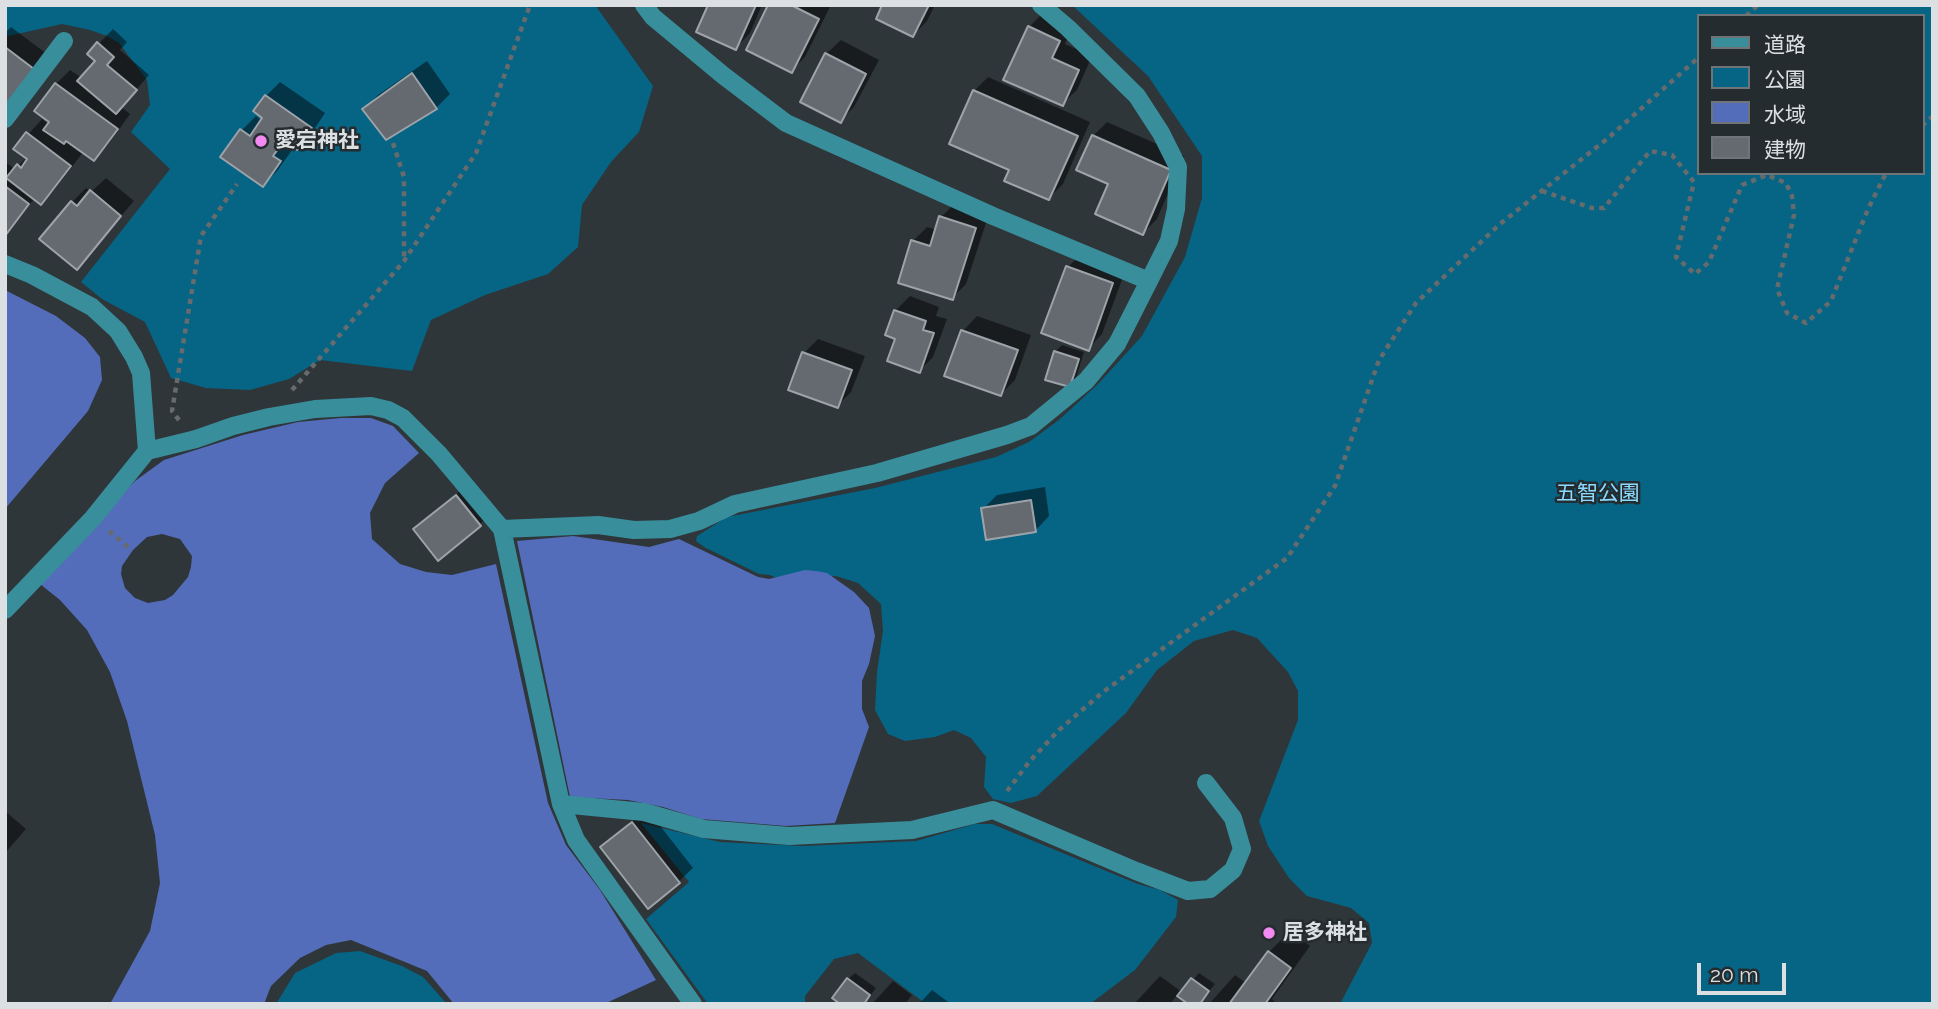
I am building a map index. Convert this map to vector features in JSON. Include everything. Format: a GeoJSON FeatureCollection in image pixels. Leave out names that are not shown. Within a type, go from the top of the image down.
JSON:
{"type":"FeatureCollection","features":[{"type":"Feature","properties":{"kind":"street"},"geometry":{"type":"LineString","coordinates":[[644,5],[653,17],[786,123],[993,216],[1149,281]]}},
{"type":"Feature","properties":{"kind":"street"},"geometry":{"type":"LineString","coordinates":[[502,529],[598,526],[634,530],[670,529],[699,521],[736,503],[877,473],[996,439],[1031,426],[1086,381],[1117,344],[1169,241],[1177,209],[1178,167],[1161,133],[1137,96],[1041,5]]}},
{"type":"Feature","properties":{"kind":"street"},"geometry":{"type":"LineString","coordinates":[[5,118],[64,40]]}},
{"type":"Feature","properties":{"kind":"street"},"geometry":{"type":"LineString","coordinates":[[5,264],[83,302],[118,331],[141,373],[147,451]]}},
{"type":"Feature","properties":{"kind":"street"},"geometry":{"type":"LineString","coordinates":[[5,610],[93,518],[147,451],[269,416],[348,405],[371,405],[403,418],[439,454],[502,529],[561,804],[576,840],[691,1003]]}},
{"type":"Feature","properties":{"kind":"street"},"geometry":{"type":"LineString","coordinates":[[561,804],[644,812],[704,829],[789,836],[912,830],[993,810],[1188,891],[1210,889],[1233,870],[1242,849],[1233,818],[1206,783]]}},
{"type":"Feature","properties":{"kind":"path"},"geometry":{"type":"LineString","coordinates":[[269,416],[404,261],[476,153],[530,5]]}},
{"type":"Feature","properties":{"kind":"path"},"geometry":{"type":"LineString","coordinates":[[993,810],[1030,761],[1059,730],[1103,692],[1287,558],[1335,486],[1379,360],[1416,303],[1500,223],[1607,139],[1696,60]]}},
{"type":"Feature","properties":{"kind":"path"},"geometry":{"type":"LineString","coordinates":[[393,143],[404,177],[404,261]]}},
{"type":"Feature","properties":{"kind":"path"},"geometry":{"type":"LineString","coordinates":[[1541,190],[1592,208],[1604,208],[1650,151],[1672,155],[1694,182],[1676,257],[1695,274],[1709,262],[1742,185],[1767,175],[1786,183],[1792,195],[1794,215],[1777,289],[1787,313],[1806,323],[1832,301],[1868,209],[1885,175]]}},
{"type":"Feature","properties":{"kind":"path"},"geometry":{"type":"LineString","coordinates":[[196,439],[172,411],[201,236],[237,184]]}},
{"type":"Feature","properties":{"kind":"green space"},"geometry":{"type":"Polygon","coordinates":[[[5,5],[595,5],[653,86],[639,132],[611,162],[582,205],[578,247],[548,274],[485,295],[431,320],[412,371],[320,360],[289,379],[250,390],[206,388],[171,378],[145,322],[102,299],[81,282],[170,169],[131,132],[150,105],[147,80],[119,43],[90,30],[62,24],[5,35],[5,5]]]}},
{"type":"Feature","properties":{"kind":"green space","name":"五智公園"},"geometry":{"type":"Polygon","coordinates":[[[1072,5],[1933,5],[1933,1004],[1340,1004],[1372,943],[1369,923],[1351,908],[1307,896],[1289,878],[1268,846],[1259,821],[1298,720],[1298,691],[1288,672],[1257,638],[1233,630],[1194,641],[1157,670],[1126,713],[1037,796],[1011,803],[993,799],[984,787],[986,757],[971,738],[954,730],[935,737],[905,741],[888,734],[875,710],[883,631],[881,604],[858,583],[836,576],[777,578],[759,574],[696,541],[697,536],[727,517],[875,488],[996,457],[1029,442],[1060,419],[1098,384],[1142,336],[1185,257],[1202,198],[1202,156],[1148,76],[1072,5]]]}},
{"type":"Feature","properties":{"kind":"green space"},"geometry":{"type":"Polygon","coordinates":[[[641,823],[720,842],[802,846],[916,841],[975,824],[992,824],[1138,884],[1160,890],[1178,900],[1176,917],[1135,970],[1090,1004],[926,1004],[858,953],[834,959],[805,996],[805,1004],[708,1004],[646,919],[689,882],[641,823]]]}},
{"type":"Feature","properties":{"kind":"green space"},"geometry":{"type":"Polygon","coordinates":[[[360,951],[402,966],[423,977],[447,1004],[276,1004],[295,973],[336,953],[360,951]]]}},
{"type":"Feature","properties":{"kind":"water"},"geometry":{"type":"Polygon","coordinates":[[[5,290],[56,316],[85,338],[100,357],[102,380],[88,411],[5,509],[5,290]]]}},
{"type":"Feature","properties":{"kind":"water"},"geometry":{"type":"Polygon","coordinates":[[[371,418],[393,426],[419,453],[385,483],[370,513],[372,539],[400,564],[426,572],[452,575],[496,564],[548,803],[566,845],[600,890],[656,980],[604,1004],[454,1004],[427,971],[351,940],[326,945],[300,958],[271,986],[264,1004],[110,1004],[150,931],[160,883],[155,835],[127,721],[110,672],[87,630],[60,600],[40,584],[135,481],[164,460],[243,435],[298,422],[371,418]],[[162,534],[147,537],[133,550],[122,566],[121,574],[125,588],[135,598],[148,603],[165,600],[173,595],[188,577],[192,556],[180,539],[162,534]]]}},
{"type":"Feature","properties":{"kind":"water"},"geometry":{"type":"Polygon","coordinates":[[[573,536],[649,547],[679,539],[758,577],[769,579],[805,570],[827,573],[854,592],[869,608],[875,636],[862,681],[862,709],[869,727],[835,823],[786,826],[701,819],[628,800],[570,797],[517,541],[573,536]]]}},
{"type":"Feature","properties":{"kind":"building"},"geometry":{"type":"Polygon","coordinates":[[[708,5],[756,5],[736,50],[696,32],[708,5]]]}},
{"type":"Feature","properties":{"kind":"building"},"geometry":{"type":"Polygon","coordinates":[[[768,5],[791,5],[819,19],[792,73],[746,50],[768,5]]]}},
{"type":"Feature","properties":{"kind":"building"},"geometry":{"type":"Polygon","coordinates":[[[882,5],[929,5],[913,37],[876,19],[882,5]]]}},
{"type":"Feature","properties":{"kind":"building"},"geometry":{"type":"Polygon","coordinates":[[[1028,26],[1060,41],[1052,58],[1079,70],[1063,106],[1003,80],[1028,26]]]}},
{"type":"Feature","properties":{"kind":"building"},"geometry":{"type":"Polygon","coordinates":[[[97,42],[114,57],[107,65],[137,90],[116,114],[77,81],[95,61],[87,54],[97,42]]]}},
{"type":"Feature","properties":{"kind":"building"},"geometry":{"type":"Polygon","coordinates":[[[5,47],[34,69],[5,107],[5,47]]]}},
{"type":"Feature","properties":{"kind":"building"},"geometry":{"type":"Polygon","coordinates":[[[825,53],[866,74],[841,123],[800,102],[825,53]]]}},
{"type":"Feature","properties":{"kind":"building"},"geometry":{"type":"Polygon","coordinates":[[[412,73],[437,109],[386,140],[362,109],[412,73]]]}},
{"type":"Feature","properties":{"kind":"building"},"geometry":{"type":"Polygon","coordinates":[[[55,83],[118,129],[94,161],[66,141],[64,144],[43,130],[49,122],[34,111],[55,83]]]}},
{"type":"Feature","properties":{"kind":"building"},"geometry":{"type":"Polygon","coordinates":[[[973,90],[1078,136],[1049,200],[1004,181],[1009,170],[949,144],[973,90]]]}},
{"type":"Feature","properties":{"kind":"building"},"geometry":{"type":"Polygon","coordinates":[[[265,95],[312,128],[297,150],[284,141],[273,156],[281,161],[263,187],[220,157],[240,129],[250,136],[262,118],[253,111],[265,95]]]}},
{"type":"Feature","properties":{"kind":"building"},"geometry":{"type":"Polygon","coordinates":[[[26,132],[71,166],[41,205],[6,178],[17,164],[21,168],[27,159],[13,149],[26,132]]]}},
{"type":"Feature","properties":{"kind":"building"},"geometry":{"type":"Polygon","coordinates":[[[1092,135],[1171,170],[1143,235],[1095,214],[1108,184],[1076,170],[1092,135]]]}},
{"type":"Feature","properties":{"kind":"building"},"geometry":{"type":"Polygon","coordinates":[[[5,186],[29,204],[5,236],[5,186]]]}},
{"type":"Feature","properties":{"kind":"building"},"geometry":{"type":"Polygon","coordinates":[[[90,190],[121,216],[77,270],[39,239],[71,201],[77,206],[90,190]]]}},
{"type":"Feature","properties":{"kind":"building"},"geometry":{"type":"Polygon","coordinates":[[[939,216],[976,228],[953,300],[898,283],[911,240],[930,246],[939,216]]]}},
{"type":"Feature","properties":{"kind":"building"},"geometry":{"type":"Polygon","coordinates":[[[1066,266],[1113,283],[1089,351],[1041,333],[1066,266]]]}},
{"type":"Feature","properties":{"kind":"building"},"geometry":{"type":"Polygon","coordinates":[[[894,310],[926,321],[923,330],[934,333],[920,373],[887,361],[895,339],[885,335],[894,310]]]}},
{"type":"Feature","properties":{"kind":"building"},"geometry":{"type":"Polygon","coordinates":[[[961,330],[1018,350],[1001,396],[944,376],[961,330]]]}},
{"type":"Feature","properties":{"kind":"building"},"geometry":{"type":"Polygon","coordinates":[[[1054,351],[1079,359],[1070,387],[1045,380],[1054,351]]]}},
{"type":"Feature","properties":{"kind":"building"},"geometry":{"type":"Polygon","coordinates":[[[802,352],[852,370],[838,408],[788,390],[802,352]]]}},
{"type":"Feature","properties":{"kind":"building"},"geometry":{"type":"Polygon","coordinates":[[[456,495],[481,526],[438,561],[413,529],[456,495]]]}},
{"type":"Feature","properties":{"kind":"building"},"geometry":{"type":"Polygon","coordinates":[[[1031,500],[1036,532],[986,540],[981,508],[1031,500]]]}},
{"type":"Feature","properties":{"kind":"building"},"geometry":{"type":"Polygon","coordinates":[[[632,822],[680,883],[648,909],[600,847],[632,822]]]}},
{"type":"Feature","properties":{"kind":"building"},"geometry":{"type":"Polygon","coordinates":[[[1268,951],[1291,968],[1265,1004],[1229,1004],[1268,951]]]}},
{"type":"Feature","properties":{"kind":"building"},"geometry":{"type":"Polygon","coordinates":[[[847,978],[870,995],[864,1004],[840,1004],[832,998],[847,978]]]}},
{"type":"Feature","properties":{"kind":"building"},"geometry":{"type":"Polygon","coordinates":[[[1191,978],[1209,991],[1200,1004],[1188,1004],[1177,996],[1191,978]]]}},
{"type":"Feature","properties":{"kind":"place","name":"愛宕神社"},"geometry":{"type":"Point","coordinates":[261,141]}},
{"type":"Feature","properties":{"kind":"place","name":"居多神社"},"geometry":{"type":"Point","coordinates":[1269,933]}}]}
